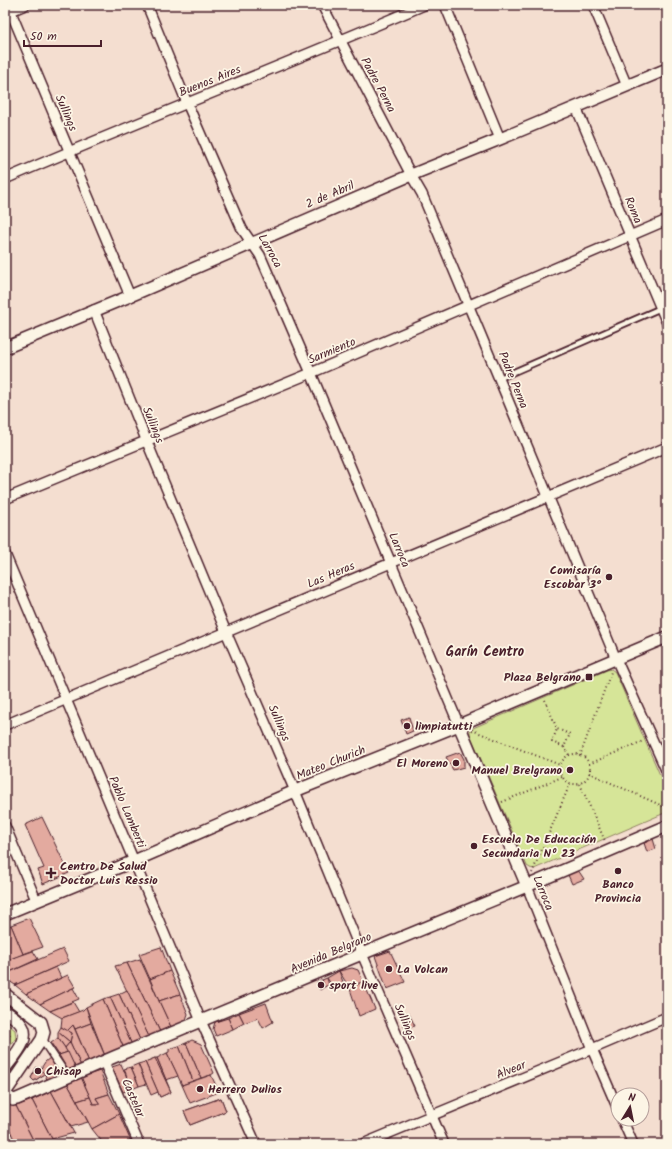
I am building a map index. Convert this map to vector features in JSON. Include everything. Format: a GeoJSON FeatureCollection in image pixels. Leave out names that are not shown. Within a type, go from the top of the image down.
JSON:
{"type":"FeatureCollection","features":[{"type":"Feature","properties":{"kind":"street"},"geometry":{"type":"LineString","coordinates":[[8,10],[25,5]]}},
{"type":"Feature","properties":{"kind":"street","name":"Larroca"},"geometry":{"type":"LineString","coordinates":[[147,5],[187,103],[242,229],[260,255],[311,373],[527,886],[610,1091]]}},
{"type":"Feature","properties":{"kind":"street","name":"Padre Perna"},"geometry":{"type":"LineString","coordinates":[[322,5],[422,194],[616,659],[667,772]]}},
{"type":"Feature","properties":{"kind":"street","name":"Buenos Aires"},"geometry":{"type":"LineString","coordinates":[[5,179],[341,41],[424,5]]}},
{"type":"Feature","properties":{"kind":"street"},"geometry":{"type":"LineString","coordinates":[[445,5],[500,140]]}},
{"type":"Feature","properties":{"kind":"street"},"geometry":{"type":"LineString","coordinates":[[594,5],[627,86]]}},
{"type":"Feature","properties":{"kind":"street","name":"Sullings"},"geometry":{"type":"LineString","coordinates":[[8,10],[130,296]]}},
{"type":"Feature","properties":{"kind":"street","name":"2 de Abril"},"geometry":{"type":"LineString","coordinates":[[5,348],[411,175],[500,140],[667,69]]}},
{"type":"Feature","properties":{"kind":"street","name":"Roma"},"geometry":{"type":"LineString","coordinates":[[576,107],[667,323]]}},
{"type":"Feature","properties":{"kind":"street","name":"Sarmiento"},"geometry":{"type":"LineString","coordinates":[[5,499],[147,442],[311,373],[667,220]]}},
{"type":"Feature","properties":{"kind":"street","name":"Sullings"},"geometry":{"type":"LineString","coordinates":[[94,310],[226,632],[296,791],[362,954],[444,1144]]}},
{"type":"Feature","properties":{"kind":"street","name":"Las Heras"},"geometry":{"type":"LineString","coordinates":[[5,725],[667,447]]}},
{"type":"Feature","properties":{"kind":"street","name":"Pablo Lamberti"},"geometry":{"type":"LineString","coordinates":[[5,554],[201,1021],[256,1144]]}},
{"type":"Feature","properties":{"kind":"street","name":"Mateo Churich"},"geometry":{"type":"LineString","coordinates":[[5,914],[667,637]]}},
{"type":"Feature","properties":{"kind":"street"},"geometry":{"type":"LineString","coordinates":[[5,826],[36,900]]}},
{"type":"Feature","properties":{"kind":"street","name":"Avenida Belgrano"},"geometry":{"type":"LineString","coordinates":[[5,1094],[13,1100],[17,1100],[201,1021],[527,886],[667,826]]}},
{"type":"Feature","properties":{"kind":"street"},"geometry":{"type":"LineString","coordinates":[[5,994],[41,1022],[44,1032],[42,1038],[5,1094]]}},
{"type":"Feature","properties":{"kind":"street"},"geometry":{"type":"LineString","coordinates":[[5,1011],[24,1028],[24,1039],[5,1068]]}},
{"type":"Feature","properties":{"kind":"street","name":"Alvear"},"geometry":{"type":"LineString","coordinates":[[363,1144],[667,1017]]}},
{"type":"Feature","properties":{"kind":"street"},"geometry":{"type":"LineString","coordinates":[[42,1038],[68,1078]]}},
{"type":"Feature","properties":{"kind":"street","name":"Castelar"},"geometry":{"type":"LineString","coordinates":[[104,1062],[139,1144]]}},
{"type":"Feature","properties":{"kind":"street"},"geometry":{"type":"LineString","coordinates":[[626,1127],[633,1144]]}},
{"type":"Feature","properties":{"kind":"lane"},"geometry":{"type":"LineString","coordinates":[[500,378],[660,308]]}},
{"type":"Feature","properties":{"kind":"path"},"geometry":{"type":"LineString","coordinates":[[580,756],[616,659]]}},
{"type":"Feature","properties":{"kind":"path"},"geometry":{"type":"LineString","coordinates":[[541,691],[557,729],[552,742],[564,747],[569,755]]}},
{"type":"Feature","properties":{"kind":"path"},"geometry":{"type":"LineString","coordinates":[[459,725],[560,765]]}},
{"type":"Feature","properties":{"kind":"path"},"geometry":{"type":"LineString","coordinates":[[557,729],[570,734],[564,747]]}},
{"type":"Feature","properties":{"kind":"path"},"geometry":{"type":"LineString","coordinates":[[589,764],[651,738]]}},
{"type":"Feature","properties":{"kind":"path"},"geometry":{"type":"LineString","coordinates":[[574,754],[580,756],[589,764],[589,774],[580,784],[570,784],[562,777],[560,765],[569,755],[574,754]]}},
{"type":"Feature","properties":{"kind":"path"},"geometry":{"type":"LineString","coordinates":[[589,774],[667,808]]}},
{"type":"Feature","properties":{"kind":"path"},"geometry":{"type":"LineString","coordinates":[[493,806],[562,777]]}},
{"type":"Feature","properties":{"kind":"path"},"geometry":{"type":"LineString","coordinates":[[527,886],[570,784]]}},
{"type":"Feature","properties":{"kind":"path"},"geometry":{"type":"LineString","coordinates":[[580,784],[610,850]]}},
{"type":"Feature","properties":{"kind":"path"},"geometry":{"type":"LineString","coordinates":[[5,1029],[10,1033],[10,1036],[5,1043]]}},
{"type":"Feature","properties":{"kind":"green space"},"geometry":{"type":"Polygon","coordinates":[[[611,669],[615,672],[667,791],[667,812],[534,869],[530,868],[527,866],[470,734],[470,730],[611,669]]]}},
{"type":"Feature","properties":{"kind":"green space"},"geometry":{"type":"Polygon","coordinates":[[[5,1022],[15,1030],[16,1038],[5,1053],[5,1022]]]}},
{"type":"Feature","properties":{"kind":"building","name":"limpiatutti"},"geometry":{"type":"Polygon","coordinates":[[[409,717],[413,731],[406,734],[401,720],[409,717]]]}},
{"type":"Feature","properties":{"kind":"building","name":"El Moreno"},"geometry":{"type":"Polygon","coordinates":[[[460,752],[464,759],[464,767],[453,770],[446,757],[460,752]]]}},
{"type":"Feature","properties":{"kind":"building"},"geometry":{"type":"Polygon","coordinates":[[[42,817],[69,873],[43,884],[38,870],[44,868],[25,825],[42,817]]]}},
{"type":"Feature","properties":{"kind":"building"},"geometry":{"type":"Polygon","coordinates":[[[653,839],[656,849],[647,852],[644,843],[653,839]]]}},
{"type":"Feature","properties":{"kind":"building"},"geometry":{"type":"Polygon","coordinates":[[[578,870],[584,879],[572,884],[568,875],[578,870]]]}},
{"type":"Feature","properties":{"kind":"building"},"geometry":{"type":"Polygon","coordinates":[[[29,918],[43,947],[23,954],[11,925],[29,918]]]}},
{"type":"Feature","properties":{"kind":"building"},"geometry":{"type":"Polygon","coordinates":[[[11,925],[23,954],[5,961],[5,928],[11,925]]]}},
{"type":"Feature","properties":{"kind":"building"},"geometry":{"type":"Polygon","coordinates":[[[161,947],[170,971],[150,979],[139,954],[161,947]]]}},
{"type":"Feature","properties":{"kind":"building"},"geometry":{"type":"Polygon","coordinates":[[[63,949],[69,961],[15,985],[5,978],[5,974],[63,949]]]}},
{"type":"Feature","properties":{"kind":"building"},"geometry":{"type":"Polygon","coordinates":[[[33,951],[38,959],[5,974],[5,961],[33,951]]]}},
{"type":"Feature","properties":{"kind":"building","name":"La Volcan"},"geometry":{"type":"Polygon","coordinates":[[[390,951],[405,982],[387,989],[375,956],[390,951]]]}},
{"type":"Feature","properties":{"kind":"building"},"geometry":{"type":"Polygon","coordinates":[[[140,959],[172,1029],[161,1034],[127,963],[140,959]]]}},
{"type":"Feature","properties":{"kind":"building"},"geometry":{"type":"Polygon","coordinates":[[[127,963],[161,1034],[150,1039],[115,966],[127,963]]]}},
{"type":"Feature","properties":{"kind":"building"},"geometry":{"type":"Polygon","coordinates":[[[56,967],[61,978],[26,994],[15,985],[56,967]]]}},
{"type":"Feature","properties":{"kind":"building"},"geometry":{"type":"Polygon","coordinates":[[[352,968],[358,970],[363,981],[350,989],[339,971],[352,968]]]}},
{"type":"Feature","properties":{"kind":"building"},"geometry":{"type":"Polygon","coordinates":[[[170,971],[180,994],[159,1001],[150,979],[170,971]]]}},
{"type":"Feature","properties":{"kind":"building"},"geometry":{"type":"Polygon","coordinates":[[[339,971],[343,982],[335,990],[327,978],[339,971]]]}},
{"type":"Feature","properties":{"kind":"building"},"geometry":{"type":"Polygon","coordinates":[[[68,975],[75,987],[40,1004],[26,994],[68,975]]]}},
{"type":"Feature","properties":{"kind":"building"},"geometry":{"type":"Polygon","coordinates":[[[327,978],[329,985],[324,987],[322,980],[327,978]]]}},
{"type":"Feature","properties":{"kind":"building","name":"sport live"},"geometry":{"type":"Polygon","coordinates":[[[322,980],[324,987],[320,990],[317,982],[322,980]]]}},
{"type":"Feature","properties":{"kind":"building"},"geometry":{"type":"Polygon","coordinates":[[[363,981],[375,1009],[359,1016],[350,989],[363,981]]]}},
{"type":"Feature","properties":{"kind":"building"},"geometry":{"type":"Polygon","coordinates":[[[73,988],[79,999],[50,1011],[40,1004],[73,988]]]}},
{"type":"Feature","properties":{"kind":"building"},"geometry":{"type":"Polygon","coordinates":[[[127,990],[150,1039],[141,1042],[119,994],[127,990]]]}},
{"type":"Feature","properties":{"kind":"building"},"geometry":{"type":"Polygon","coordinates":[[[119,994],[141,1042],[132,1045],[110,997],[119,994]]]}},
{"type":"Feature","properties":{"kind":"building"},"geometry":{"type":"Polygon","coordinates":[[[180,994],[188,1014],[184,1025],[172,1029],[159,1001],[180,994]]]}},
{"type":"Feature","properties":{"kind":"building"},"geometry":{"type":"Polygon","coordinates":[[[110,997],[132,1045],[124,1049],[103,999],[110,997]]]}},
{"type":"Feature","properties":{"kind":"building"},"geometry":{"type":"Polygon","coordinates":[[[103,999],[124,1049],[105,1056],[86,1007],[103,999]]]}},
{"type":"Feature","properties":{"kind":"building"},"geometry":{"type":"Polygon","coordinates":[[[73,1002],[79,1012],[62,1018],[50,1011],[73,1002]]]}},
{"type":"Feature","properties":{"kind":"building"},"geometry":{"type":"Polygon","coordinates":[[[266,1003],[273,1022],[263,1028],[258,1018],[244,1023],[239,1013],[266,1003]]]}},
{"type":"Feature","properties":{"kind":"building"},"geometry":{"type":"Polygon","coordinates":[[[86,1007],[91,1023],[75,1029],[73,1025],[67,1031],[61,1027],[62,1018],[83,1010],[86,1007]]]}},
{"type":"Feature","properties":{"kind":"building"},"geometry":{"type":"Polygon","coordinates":[[[239,1013],[244,1023],[233,1029],[228,1018],[239,1013]]]}},
{"type":"Feature","properties":{"kind":"building"},"geometry":{"type":"Polygon","coordinates":[[[409,1014],[415,1026],[405,1029],[401,1016],[409,1014]]]}},
{"type":"Feature","properties":{"kind":"building"},"geometry":{"type":"Polygon","coordinates":[[[228,1018],[233,1029],[216,1036],[213,1029],[215,1022],[228,1018]]]}},
{"type":"Feature","properties":{"kind":"building"},"geometry":{"type":"Polygon","coordinates":[[[91,1023],[105,1056],[89,1062],[75,1029],[91,1023]]]}},
{"type":"Feature","properties":{"kind":"building"},"geometry":{"type":"Polygon","coordinates":[[[73,1025],[89,1062],[81,1066],[70,1042],[72,1033],[67,1031],[73,1025]]]}},
{"type":"Feature","properties":{"kind":"building"},"geometry":{"type":"Polygon","coordinates":[[[61,1027],[72,1033],[70,1042],[58,1032],[61,1027]]]}},
{"type":"Feature","properties":{"kind":"building"},"geometry":{"type":"Polygon","coordinates":[[[58,1032],[70,1042],[65,1048],[58,1038],[58,1032]]]}},
{"type":"Feature","properties":{"kind":"building"},"geometry":{"type":"Polygon","coordinates":[[[58,1038],[68,1052],[59,1055],[51,1043],[58,1038]]]}},
{"type":"Feature","properties":{"kind":"building"},"geometry":{"type":"Polygon","coordinates":[[[192,1040],[201,1044],[214,1073],[211,1075],[201,1078],[186,1043],[192,1040]]]}},
{"type":"Feature","properties":{"kind":"building"},"geometry":{"type":"Polygon","coordinates":[[[70,1042],[81,1066],[76,1069],[65,1048],[70,1042]]]}},
{"type":"Feature","properties":{"kind":"building"},"geometry":{"type":"Polygon","coordinates":[[[186,1043],[201,1078],[193,1081],[179,1046],[186,1043]]]}},
{"type":"Feature","properties":{"kind":"building"},"geometry":{"type":"Polygon","coordinates":[[[179,1046],[193,1081],[182,1085],[167,1053],[169,1052],[169,1049],[179,1046]]]}},
{"type":"Feature","properties":{"kind":"building"},"geometry":{"type":"Polygon","coordinates":[[[68,1052],[76,1069],[69,1072],[59,1055],[68,1052]]]}},
{"type":"Feature","properties":{"kind":"building"},"geometry":{"type":"Polygon","coordinates":[[[167,1053],[178,1076],[166,1080],[157,1058],[167,1053]]]}},
{"type":"Feature","properties":{"kind":"building"},"geometry":{"type":"Polygon","coordinates":[[[51,1057],[62,1077],[48,1083],[45,1074],[40,1070],[45,1062],[51,1057]]]}},
{"type":"Feature","properties":{"kind":"building"},"geometry":{"type":"Polygon","coordinates":[[[155,1058],[171,1092],[160,1097],[145,1062],[155,1058]]]}},
{"type":"Feature","properties":{"kind":"building"},"geometry":{"type":"Polygon","coordinates":[[[157,1058],[171,1092],[160,1097],[145,1062],[157,1058]]]}},
{"type":"Feature","properties":{"kind":"building"},"geometry":{"type":"Polygon","coordinates":[[[145,1062],[158,1092],[151,1095],[138,1064],[145,1062]]]}},
{"type":"Feature","properties":{"kind":"building"},"geometry":{"type":"Polygon","coordinates":[[[121,1064],[132,1089],[123,1092],[112,1067],[121,1064]]]}},
{"type":"Feature","properties":{"kind":"building"},"geometry":{"type":"Polygon","coordinates":[[[138,1064],[146,1084],[139,1086],[131,1067],[138,1064]]]}},
{"type":"Feature","properties":{"kind":"building","name":"Chisap"},"geometry":{"type":"Polygon","coordinates":[[[37,1067],[45,1074],[34,1081],[31,1078],[37,1067]]]}},
{"type":"Feature","properties":{"kind":"building","name":"Chisap"},"geometry":{"type":"Polygon","coordinates":[[[37,1067],[45,1074],[34,1081],[31,1078],[37,1067]]]}},
{"type":"Feature","properties":{"kind":"building"},"geometry":{"type":"Polygon","coordinates":[[[131,1067],[139,1086],[132,1089],[124,1069],[131,1067]]]}},
{"type":"Feature","properties":{"kind":"building"},"geometry":{"type":"Polygon","coordinates":[[[100,1071],[109,1094],[96,1098],[100,1104],[93,1104],[81,1077],[100,1071]]]}},
{"type":"Feature","properties":{"kind":"building","name":"Herrero Dulios"},"geometry":{"type":"Polygon","coordinates":[[[211,1075],[219,1092],[190,1103],[182,1085],[211,1075]]]}},
{"type":"Feature","properties":{"kind":"building"},"geometry":{"type":"Polygon","coordinates":[[[81,1077],[90,1097],[77,1101],[67,1083],[81,1077]]]}},
{"type":"Feature","properties":{"kind":"building"},"geometry":{"type":"Polygon","coordinates":[[[67,1083],[88,1122],[71,1127],[51,1091],[67,1083]]]}},
{"type":"Feature","properties":{"kind":"building"},"geometry":{"type":"Polygon","coordinates":[[[51,1091],[74,1133],[52,1139],[32,1100],[51,1091]]]}},
{"type":"Feature","properties":{"kind":"building"},"geometry":{"type":"Polygon","coordinates":[[[109,1094],[119,1114],[92,1129],[77,1101],[90,1097],[93,1104],[100,1104],[96,1098],[109,1094]]]}},
{"type":"Feature","properties":{"kind":"building"},"geometry":{"type":"Polygon","coordinates":[[[221,1098],[226,1111],[190,1125],[184,1111],[221,1098]]]}},
{"type":"Feature","properties":{"kind":"building"},"geometry":{"type":"Polygon","coordinates":[[[221,1098],[226,1111],[190,1125],[184,1111],[221,1098]]]}},
{"type":"Feature","properties":{"kind":"building"},"geometry":{"type":"Polygon","coordinates":[[[32,1100],[54,1144],[35,1144],[16,1106],[32,1100]]]}},
{"type":"Feature","properties":{"kind":"building"},"geometry":{"type":"Polygon","coordinates":[[[14,1102],[35,1144],[16,1144],[5,1119],[5,1106],[14,1102]]]}},
{"type":"Feature","properties":{"kind":"building"},"geometry":{"type":"Polygon","coordinates":[[[119,1114],[132,1144],[104,1144],[92,1129],[119,1114]]]}},
{"type":"Feature","properties":{"kind":"place","name":"Comisaría Escobar 3°"},"geometry":{"type":"Point","coordinates":[609,577]}},
{"type":"Feature","properties":{"kind":"place","name":"Plaza Belgrano"},"geometry":{"type":"Point","coordinates":[589,677]}},
{"type":"Feature","properties":{"kind":"place","name":"limpiatutti"},"geometry":{"type":"Point","coordinates":[407,726]}},
{"type":"Feature","properties":{"kind":"place","name":"El Moreno"},"geometry":{"type":"Point","coordinates":[456,763]}},
{"type":"Feature","properties":{"kind":"place","name":"Manuel Brelgrano"},"geometry":{"type":"Point","coordinates":[570,770]}},
{"type":"Feature","properties":{"kind":"place","name":"Escuela De Educación Secundaria Nº 23"},"geometry":{"type":"Point","coordinates":[474,846]}},
{"type":"Feature","properties":{"kind":"place","name":"Banco Provincia"},"geometry":{"type":"Point","coordinates":[618,871]}},
{"type":"Feature","properties":{"kind":"place","name":"Centro De Salud Doctor Luis Ressio"},"geometry":{"type":"Point","coordinates":[51,873]}},
{"type":"Feature","properties":{"kind":"place","name":"La Volcan"},"geometry":{"type":"Point","coordinates":[389,969]}},
{"type":"Feature","properties":{"kind":"place","name":"sport live"},"geometry":{"type":"Point","coordinates":[321,985]}},
{"type":"Feature","properties":{"kind":"place","name":"Chisap"},"geometry":{"type":"Point","coordinates":[38,1071]}},
{"type":"Feature","properties":{"kind":"place","name":"Herrero Dulios"},"geometry":{"type":"Point","coordinates":[200,1089]}},
{"type":"Feature","properties":{"kind":"district","name":"Garín Centro"},"geometry":{"type":"Point","coordinates":[485,652]}}]}
